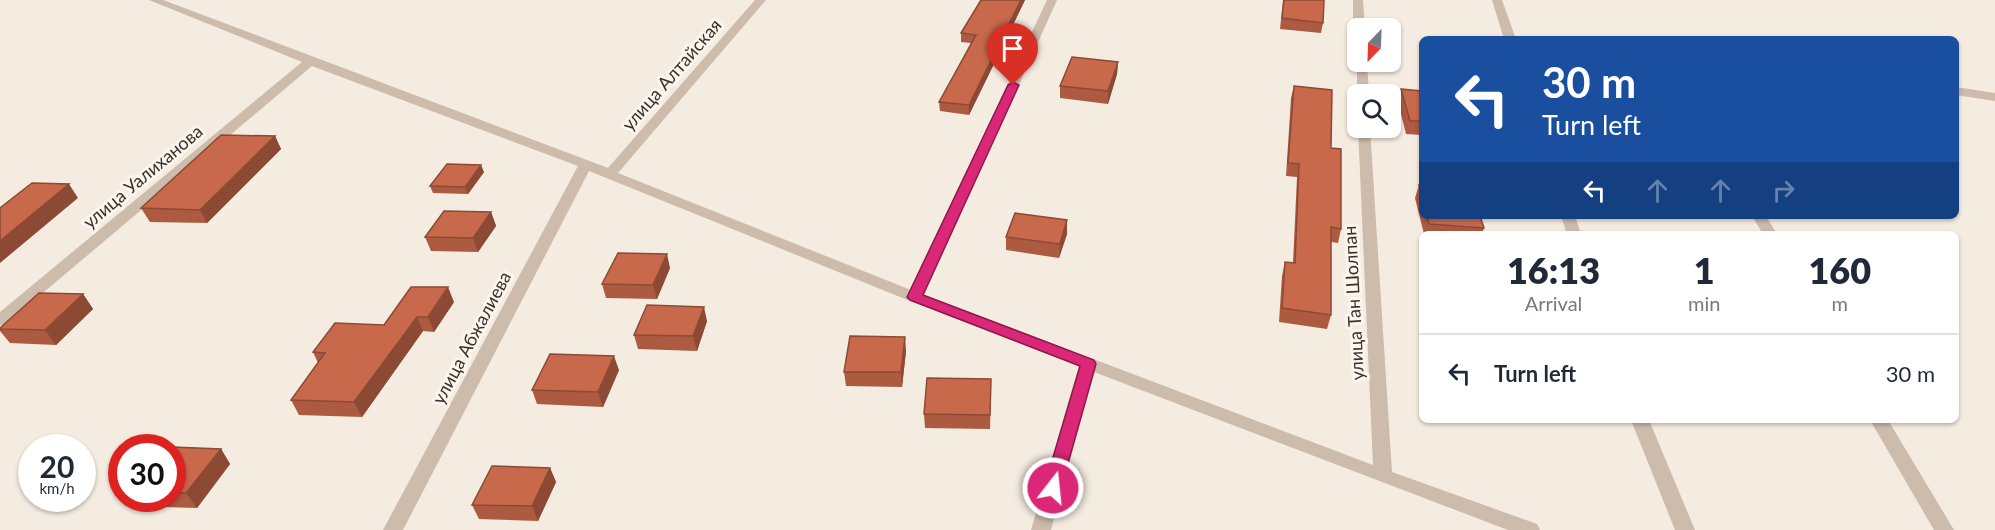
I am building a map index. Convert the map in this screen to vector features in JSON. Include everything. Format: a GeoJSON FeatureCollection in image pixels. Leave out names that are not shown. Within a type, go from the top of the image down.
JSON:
{"type":"FeatureCollection","features":[{"type":"Feature","properties":{"kind":"street"},"geometry":{"type":"LineString","coordinates":[[154,0],[610,174],[1088,364],[1530,530]]}},
{"type":"Feature","properties":{"kind":"street","name":"улица Алтайская"},"geometry":{"type":"LineString","coordinates":[[610,174],[762,0]]}},
{"type":"Feature","properties":{"kind":"street"},"geometry":{"type":"LineString","coordinates":[[915,297],[1053,0]]}},
{"type":"Feature","properties":{"kind":"street"},"geometry":{"type":"LineString","coordinates":[[1358,0],[1359,18]]}},
{"type":"Feature","properties":{"kind":"street"},"geometry":{"type":"LineString","coordinates":[[1497,0],[1509,36]]}},
{"type":"Feature","properties":{"kind":"street","name":"улица Уалиханова"},"geometry":{"type":"LineString","coordinates":[[0,320],[309,61]]}},
{"type":"Feature","properties":{"kind":"street"},"geometry":{"type":"LineString","coordinates":[[1959,91],[1995,97]]}},
{"type":"Feature","properties":{"kind":"street","name":"улица Тан Шолпан"},"geometry":{"type":"LineString","coordinates":[[1365,138],[1383,476]]}},
{"type":"Feature","properties":{"kind":"street","name":"улица Абжалиева"},"geometry":{"type":"LineString","coordinates":[[393,530],[585,165]]}},
{"type":"Feature","properties":{"kind":"street"},"geometry":{"type":"LineString","coordinates":[[1041,530],[1088,364]]}},
{"type":"Feature","properties":{"kind":"street"},"geometry":{"type":"LineString","coordinates":[[1641,423],[1685,530]]}},
{"type":"Feature","properties":{"kind":"street"},"geometry":{"type":"LineString","coordinates":[[1882,423],[1944,530]]}},
{"type":"Feature","properties":{"kind":"building"},"geometry":{"type":"Polygon","coordinates":[[[981,0],[1021,0],[969,105],[939,102],[976,35],[961,33],[981,0]]]}},
{"type":"Feature","properties":{"kind":"building"},"geometry":{"type":"Polygon","coordinates":[[[1284,0],[1324,0],[1323,23],[1282,18],[1284,0]]]}},
{"type":"Feature","properties":{"kind":"building"},"geometry":{"type":"Polygon","coordinates":[[[1072,57],[1118,62],[1108,91],[1060,86],[1072,57]]]}},
{"type":"Feature","properties":{"kind":"building"},"geometry":{"type":"Polygon","coordinates":[[[1294,86],[1332,90],[1331,148],[1341,149],[1341,229],[1331,227],[1331,315],[1282,308],[1285,262],[1295,263],[1299,164],[1288,163],[1294,86]]]}},
{"type":"Feature","properties":{"kind":"building"},"geometry":{"type":"Polygon","coordinates":[[[1401,89],[1419,91],[1419,121],[1410,121],[1401,89]]]}},
{"type":"Feature","properties":{"kind":"building"},"geometry":{"type":"Polygon","coordinates":[[[221,135],[275,136],[200,210],[141,208],[221,135]]]}},
{"type":"Feature","properties":{"kind":"building"},"geometry":{"type":"Polygon","coordinates":[[[447,164],[481,165],[465,187],[430,186],[447,164]]]}},
{"type":"Feature","properties":{"kind":"building"},"geometry":{"type":"Polygon","coordinates":[[[32,183],[69,184],[0,241],[0,208],[32,183]]]}},
{"type":"Feature","properties":{"kind":"building"},"geometry":{"type":"Polygon","coordinates":[[[444,211],[491,212],[473,238],[425,237],[444,211]]]}},
{"type":"Feature","properties":{"kind":"building"},"geometry":{"type":"Polygon","coordinates":[[[1015,213],[1067,220],[1060,244],[1006,237],[1015,213]]]}},
{"type":"Feature","properties":{"kind":"building"},"geometry":{"type":"Polygon","coordinates":[[[1428,219],[1481,219],[1484,228],[1429,224],[1428,219]]]}},
{"type":"Feature","properties":{"kind":"building"},"geometry":{"type":"Polygon","coordinates":[[[618,253],[667,254],[653,285],[602,284],[618,253]]]}},
{"type":"Feature","properties":{"kind":"building"},"geometry":{"type":"Polygon","coordinates":[[[411,287],[448,287],[428,317],[417,317],[354,402],[291,400],[325,353],[313,352],[335,323],[384,325],[411,287]]]}},
{"type":"Feature","properties":{"kind":"building"},"geometry":{"type":"Polygon","coordinates":[[[39,293],[83,294],[45,330],[0,329],[0,328],[39,293]]]}},
{"type":"Feature","properties":{"kind":"building"},"geometry":{"type":"Polygon","coordinates":[[[647,305],[704,307],[693,336],[634,335],[647,305]]]}},
{"type":"Feature","properties":{"kind":"building"},"geometry":{"type":"Polygon","coordinates":[[[850,336],[905,337],[901,372],[844,372],[850,336]]]}},
{"type":"Feature","properties":{"kind":"building"},"geometry":{"type":"Polygon","coordinates":[[[550,354],[614,356],[598,392],[532,390],[550,354]]]}},
{"type":"Feature","properties":{"kind":"building"},"geometry":{"type":"Polygon","coordinates":[[[927,378],[991,379],[990,415],[924,414],[927,378]]]}},
{"type":"Feature","properties":{"kind":"building"},"geometry":{"type":"Polygon","coordinates":[[[186,448],[221,449],[186,493],[186,448]]]}},
{"type":"Feature","properties":{"kind":"building"},"geometry":{"type":"Polygon","coordinates":[[[492,466],[550,468],[532,506],[472,505],[492,466]]]}},
{"type":"Feature","properties":{"kind":"route"},"geometry":{"type":"LineString","coordinates":[[1013,85],[915,297],[1088,364],[1053,488]]}}]}
